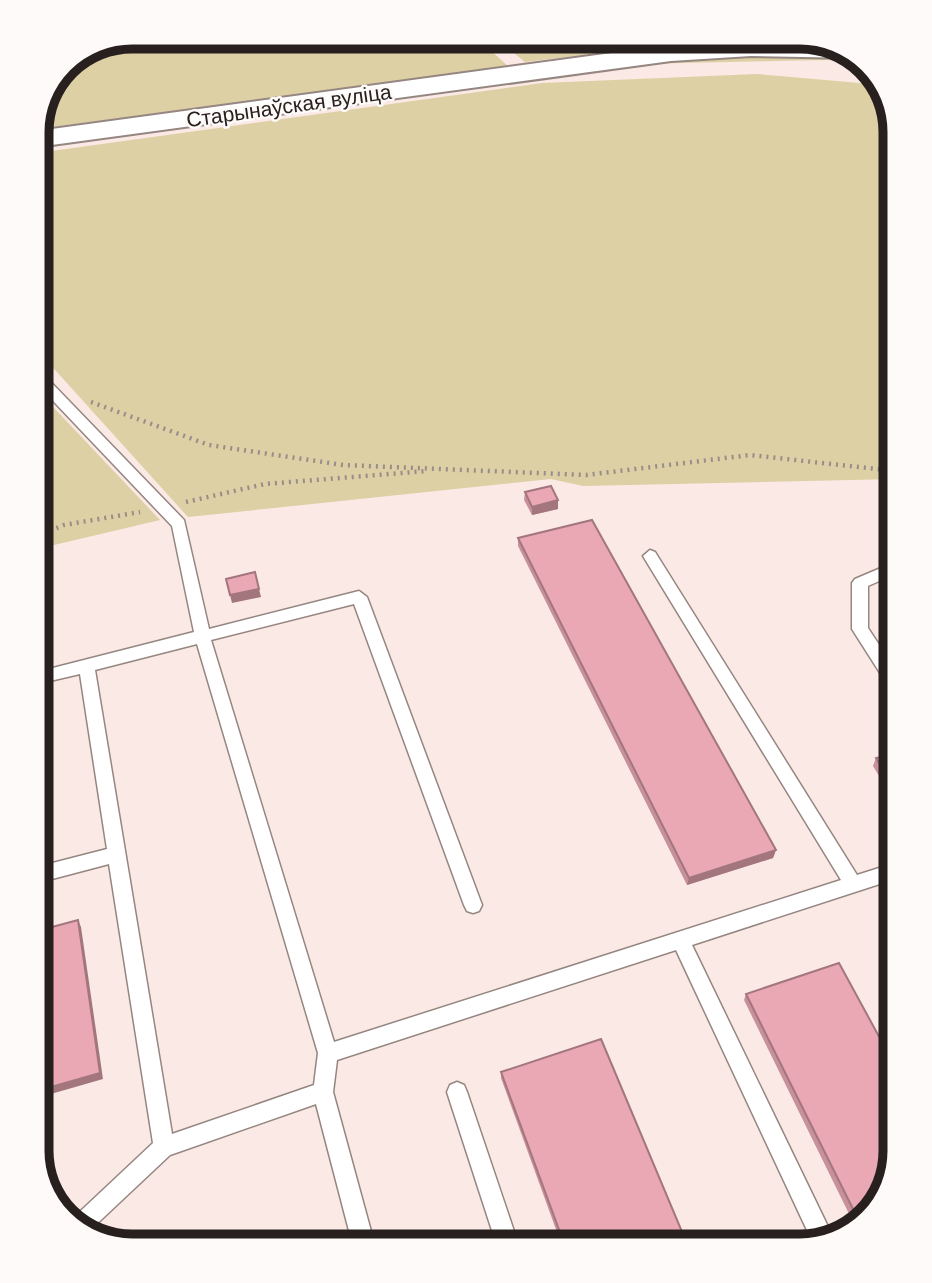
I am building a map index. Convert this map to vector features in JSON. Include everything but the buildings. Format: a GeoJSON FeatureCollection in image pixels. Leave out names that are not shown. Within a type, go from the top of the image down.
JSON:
{"type":"FeatureCollection","features":[{"type":"Feature","properties":{"kind":"main road","name":"Старынаўская вуліца"},"geometry":{"type":"LineString","coordinates":[[49,137],[541,73],[671,53],[723,49],[817,51]]}},
{"type":"Feature","properties":{"kind":"main road","name":"Старынаўская вуліца"},"geometry":{"type":"LineString","coordinates":[[541,73],[755,65],[854,69]]}},
{"type":"Feature","properties":{"kind":"lane"},"geometry":{"type":"LineString","coordinates":[[49,388],[179,524],[202,635],[328,1053],[323,1092],[361,1234]]}},
{"type":"Feature","properties":{"kind":"lane"},"geometry":{"type":"LineString","coordinates":[[650,556],[853,884]]}},
{"type":"Feature","properties":{"kind":"lane"},"geometry":{"type":"LineString","coordinates":[[883,573],[860,583],[860,629],[883,667]]}},
{"type":"Feature","properties":{"kind":"lane"},"geometry":{"type":"LineString","coordinates":[[49,675],[359,597],[473,905]]}},
{"type":"Feature","properties":{"kind":"lane"},"geometry":{"type":"LineString","coordinates":[[86,664],[164,1147]]}},
{"type":"Feature","properties":{"kind":"lane"},"geometry":{"type":"LineString","coordinates":[[49,872],[117,854]]}},
{"type":"Feature","properties":{"kind":"lane"},"geometry":{"type":"LineString","coordinates":[[328,1053],[883,875]]}},
{"type":"Feature","properties":{"kind":"lane"},"geometry":{"type":"LineString","coordinates":[[680,939],[819,1231]]}},
{"type":"Feature","properties":{"kind":"lane"},"geometry":{"type":"LineString","coordinates":[[86,1220],[164,1147],[323,1092]]}},
{"type":"Feature","properties":{"kind":"lane"},"geometry":{"type":"LineString","coordinates":[[457,1092],[504,1234]]}},
{"type":"Feature","properties":{"kind":"path"},"geometry":{"type":"LineString","coordinates":[[56,395],[98,403],[209,445],[343,465],[586,475],[750,455],[883,470]]}},
{"type":"Feature","properties":{"kind":"path"},"geometry":{"type":"LineString","coordinates":[[49,531],[64,524],[163,507],[265,484],[350,479],[445,468]]}},
{"type":"Feature","properties":{"kind":"shaded area"},"geometry":{"type":"Polygon","coordinates":[[[489,49],[509,67],[49,127],[52,111],[66,82],[91,60],[116,51],[489,49]]]}},
{"type":"Feature","properties":{"kind":"shaded area"},"geometry":{"type":"Polygon","coordinates":[[[509,49],[634,49],[525,62],[509,49]]]}},
{"type":"Feature","properties":{"kind":"shaded area"},"geometry":{"type":"Polygon","coordinates":[[[727,54],[839,59],[843,61],[828,60],[633,64],[727,54]]]}},
{"type":"Feature","properties":{"kind":"shaded area"},"geometry":{"type":"Polygon","coordinates":[[[757,74],[867,84],[877,100],[883,132],[883,479],[583,486],[551,479],[188,517],[49,363],[49,151],[542,83],[757,74]]]}},
{"type":"Feature","properties":{"kind":"shaded area"},"geometry":{"type":"Polygon","coordinates":[[[49,403],[160,520],[49,546],[49,403]]]}}]}
